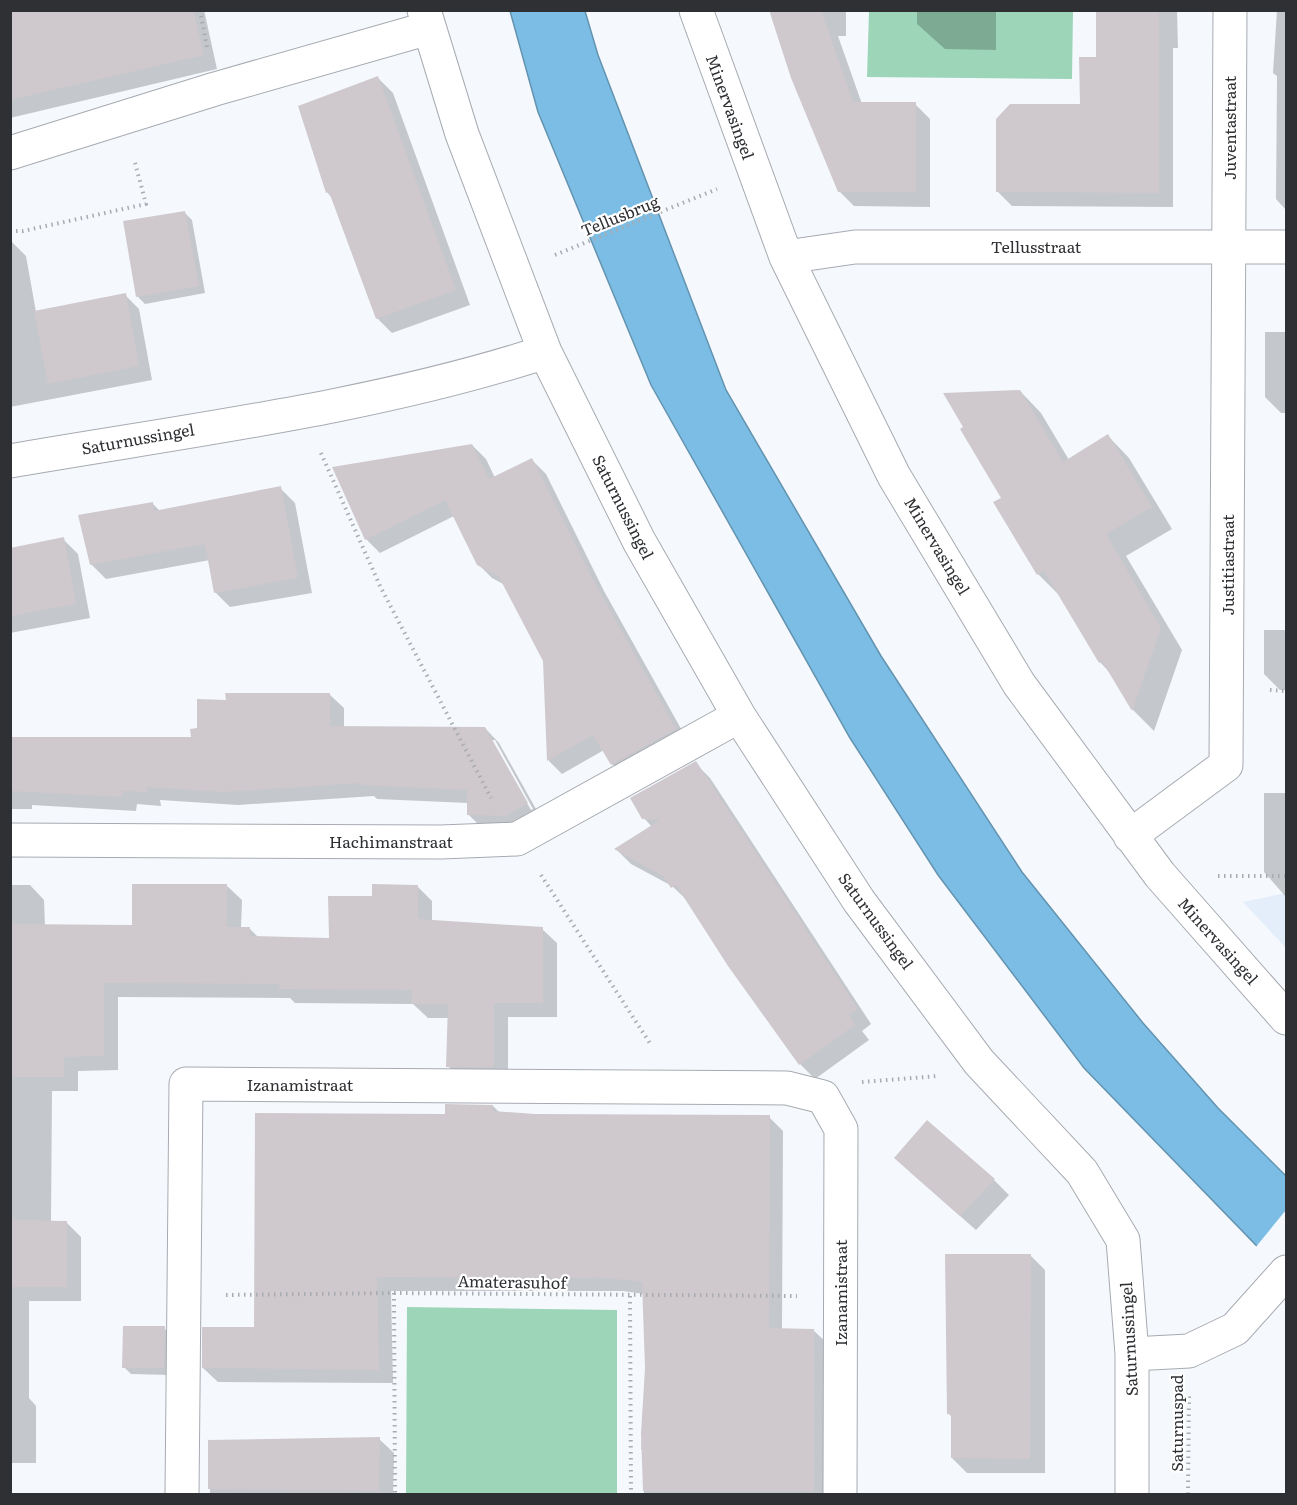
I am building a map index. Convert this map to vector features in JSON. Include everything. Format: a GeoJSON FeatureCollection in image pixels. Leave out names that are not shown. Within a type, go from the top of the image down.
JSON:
{"type":"FeatureCollection","features":[{"type":"Feature","properties":{"kind":"street","name":"Minervasingel"},"geometry":{"type":"LineString","coordinates":[[696,10],[786,257],[894,476],[1019,684],[1160,875],[1287,1018]]}},
{"type":"Feature","properties":{"kind":"street","name":"Juventastraat"},"geometry":{"type":"LineString","coordinates":[[1230,10],[1230,246]]}},
{"type":"Feature","properties":{"kind":"street","name":"Saturnussingel"},"geometry":{"type":"LineString","coordinates":[[10,153],[426,19],[462,134],[545,352],[639,541],[739,716],[859,900],[979,1062],[1082,1172],[1123,1240],[1132,1354],[1132,1494]]}},
{"type":"Feature","properties":{"kind":"street","name":"Justitiastraat"},"geometry":{"type":"LineString","coordinates":[[1130,836],[1226,765],[1230,246]]}},
{"type":"Feature","properties":{"kind":"street","name":"Tellusstraat"},"geometry":{"type":"LineString","coordinates":[[786,257],[855,248],[1287,247]]}},
{"type":"Feature","properties":{"kind":"street","name":"Saturnussingel"},"geometry":{"type":"LineString","coordinates":[[10,461],[303,410],[479,374],[545,352]]}},
{"type":"Feature","properties":{"kind":"street","name":"Hachimanstraat"},"geometry":{"type":"LineString","coordinates":[[10,840],[441,842],[517,839],[739,716]]}},
{"type":"Feature","properties":{"kind":"street","name":"Izanamistraat"},"geometry":{"type":"LineString","coordinates":[[182,1494],[186,1084],[787,1088],[823,1097],[841,1129],[840,1494]]}},
{"type":"Feature","properties":{"kind":"street"},"geometry":{"type":"LineString","coordinates":[[1132,1354],[1189,1351],[1235,1329],[1287,1272]]}},
{"type":"Feature","properties":{"kind":"path"},"geometry":{"type":"LineString","coordinates":[[10,231],[23,231],[146,204],[123,118]]}},
{"type":"Feature","properties":{"kind":"path","name":"Tellusbrug"},"geometry":{"type":"LineString","coordinates":[[576,247],[674,207]]}},
{"type":"Feature","properties":{"kind":"path"},"geometry":{"type":"LineString","coordinates":[[303,410],[380,586],[499,813],[662,1061],[666,1087]]}},
{"type":"Feature","properties":{"kind":"path"},"geometry":{"type":"LineString","coordinates":[[1160,875],[1287,876]]}},
{"type":"Feature","properties":{"kind":"path"},"geometry":{"type":"LineString","coordinates":[[823,1097],[864,1081],[932,1079],[979,1062]]}},
{"type":"Feature","properties":{"kind":"path"},"geometry":{"type":"LineString","coordinates":[[394,1293],[395,1494]]}},
{"type":"Feature","properties":{"kind":"path","name":"Amaterasuhof"},"geometry":{"type":"LineString","coordinates":[[183,1295],[394,1293],[841,1296]]}},
{"type":"Feature","properties":{"kind":"path"},"geometry":{"type":"LineString","coordinates":[[630,1296],[631,1494]]}},
{"type":"Feature","properties":{"kind":"path","name":"Saturnuspad"},"geometry":{"type":"LineString","coordinates":[[1188,1494],[1189,1351]]}},
{"type":"Feature","properties":{"kind":"shaded area"},"geometry":{"type":"Polygon","coordinates":[[[1286,893],[1286,948],[1243,902],[1286,893]]]}},
{"type":"Feature","properties":{"kind":"green space"},"geometry":{"type":"Polygon","coordinates":[[[869,11],[1073,11],[1072,79],[867,77],[869,11]]]}},
{"type":"Feature","properties":{"kind":"green space"},"geometry":{"type":"Polygon","coordinates":[[[407,1307],[617,1310],[617,1494],[406,1494],[407,1307]]]}},
{"type":"Feature","properties":{"kind":"water"},"geometry":{"type":"Polygon","coordinates":[[[510,11],[585,11],[598,55],[726,390],[881,656],[1022,872],[1143,1023],[1218,1108],[1286,1176],[1286,1276],[1084,1068],[938,875],[850,738],[651,385],[538,112],[510,11]]]}},
{"type":"Feature","properties":{"kind":"pier"},"geometry":{"type":"Polygon","coordinates":[[[1286,1210],[1286,1279],[1255,1248],[1286,1210]]]}},
{"type":"Feature","properties":{"kind":"building"},"geometry":{"type":"Polygon","coordinates":[[[10,10],[193,10],[204,55],[10,100],[10,10]]]}},
{"type":"Feature","properties":{"kind":"building"},"geometry":{"type":"Polygon","coordinates":[[[769,10],[821,10],[853,102],[916,102],[916,192],[838,192],[791,78],[769,10]]]}},
{"type":"Feature","properties":{"kind":"building"},"geometry":{"type":"Polygon","coordinates":[[[1096,10],[1159,10],[1159,193],[996,192],[996,119],[1010,104],[1080,104],[1079,57],[1096,57],[1096,10]]]}},
{"type":"Feature","properties":{"kind":"building"},"geometry":{"type":"Polygon","coordinates":[[[378,76],[456,290],[376,319],[329,192],[326,193],[298,106],[378,76]]]}},
{"type":"Feature","properties":{"kind":"building"},"geometry":{"type":"Polygon","coordinates":[[[185,211],[199,286],[136,297],[123,221],[185,211]]]}},
{"type":"Feature","properties":{"kind":"building"},"geometry":{"type":"Polygon","coordinates":[[[126,293],[139,366],[48,384],[34,311],[126,293]]]}},
{"type":"Feature","properties":{"kind":"building"},"geometry":{"type":"Polygon","coordinates":[[[1020,390],[1063,462],[1108,434],[1152,507],[1106,534],[1161,628],[1132,711],[1102,661],[1099,663],[1044,571],[1037,575],[993,502],[1001,498],[960,429],[963,427],[943,393],[1020,390]]]}},
{"type":"Feature","properties":{"kind":"building"},"geometry":{"type":"Polygon","coordinates":[[[472,444],[489,479],[532,458],[591,576],[676,729],[611,765],[593,735],[547,761],[543,661],[499,577],[477,565],[445,500],[365,540],[332,467],[472,444]]]}},
{"type":"Feature","properties":{"kind":"building"},"geometry":{"type":"Polygon","coordinates":[[[281,486],[298,578],[214,593],[205,544],[90,565],[78,515],[153,502],[154,511],[281,486]]]}},
{"type":"Feature","properties":{"kind":"building"},"geometry":{"type":"Polygon","coordinates":[[[64,537],[76,604],[10,616],[10,548],[64,537]]]}},
{"type":"Feature","properties":{"kind":"building"},"geometry":{"type":"Polygon","coordinates":[[[225,693],[330,693],[330,726],[485,727],[528,803],[506,816],[467,815],[467,790],[361,785],[363,783],[223,792],[147,787],[147,792],[123,791],[122,797],[10,791],[10,737],[191,737],[190,729],[197,728],[197,699],[226,700],[225,693]]]}},
{"type":"Feature","properties":{"kind":"building"},"geometry":{"type":"Polygon","coordinates":[[[696,761],[858,1009],[849,1015],[855,1025],[799,1065],[728,966],[676,885],[671,888],[663,876],[614,849],[660,820],[642,819],[630,798],[696,761]]]}},
{"type":"Feature","properties":{"kind":"building"},"geometry":{"type":"Polygon","coordinates":[[[132,884],[227,884],[227,927],[250,927],[250,936],[329,938],[328,896],[372,896],[372,884],[418,885],[418,919],[543,927],[543,1003],[494,1003],[494,1067],[446,1067],[448,1004],[411,1004],[412,990],[279,989],[279,984],[104,983],[104,1056],[64,1057],[64,1077],[10,1077],[10,924],[132,925],[132,884]]]}},
{"type":"Feature","properties":{"kind":"building"},"geometry":{"type":"Polygon","coordinates":[[[445,1104],[493,1105],[493,1111],[535,1114],[770,1115],[769,1328],[814,1329],[814,1491],[643,1491],[641,1433],[645,1368],[642,1282],[607,1278],[377,1277],[379,1370],[202,1368],[202,1327],[254,1327],[255,1113],[445,1114],[445,1104]]]}},
{"type":"Feature","properties":{"kind":"building"},"geometry":{"type":"Polygon","coordinates":[[[927,1120],[995,1179],[960,1216],[894,1158],[927,1120]]]}},
{"type":"Feature","properties":{"kind":"building"},"geometry":{"type":"Polygon","coordinates":[[[10,1220],[67,1221],[67,1287],[10,1287],[10,1220]]]}},
{"type":"Feature","properties":{"kind":"building"},"geometry":{"type":"Polygon","coordinates":[[[945,1254],[1031,1254],[1030,1459],[951,1458],[951,1414],[947,1414],[945,1254]]]}},
{"type":"Feature","properties":{"kind":"building"},"geometry":{"type":"Polygon","coordinates":[[[123,1326],[165,1326],[164,1368],[122,1368],[123,1326]]]}},
{"type":"Feature","properties":{"kind":"building"},"geometry":{"type":"Polygon","coordinates":[[[380,1437],[379,1491],[208,1489],[208,1440],[380,1437]]]}}]}
